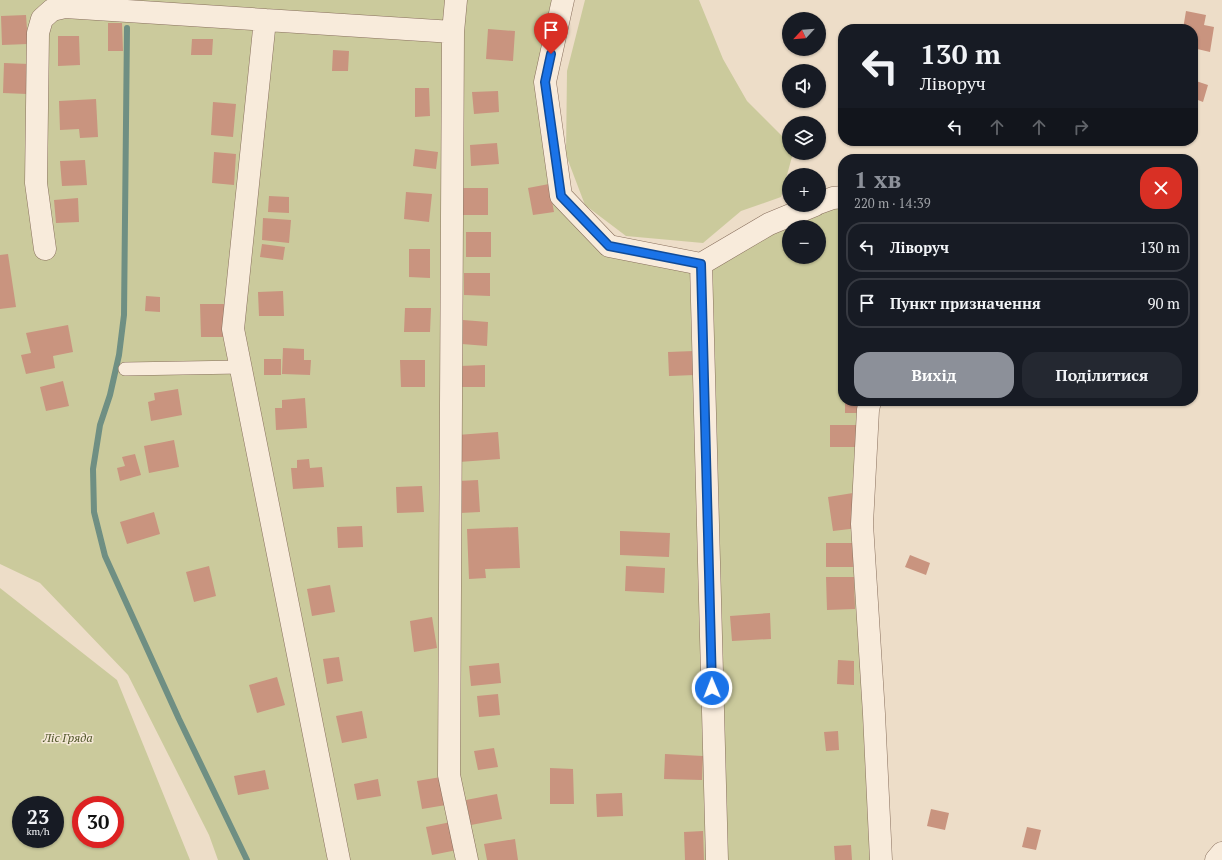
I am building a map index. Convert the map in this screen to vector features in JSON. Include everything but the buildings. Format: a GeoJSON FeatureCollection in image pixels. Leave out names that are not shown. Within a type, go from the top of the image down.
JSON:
{"type":"FeatureCollection","features":[{"type":"Feature","properties":{"kind":"street"},"geometry":{"type":"LineString","coordinates":[[456,0],[453,32],[449,775],[467,860]]}},
{"type":"Feature","properties":{"kind":"street"},"geometry":{"type":"LineString","coordinates":[[563,0],[545,82],[561,196],[609,246],[701,264],[769,224],[798,212]]}},
{"type":"Feature","properties":{"kind":"street"},"geometry":{"type":"LineString","coordinates":[[45,249],[36,183],[38,33],[42,19],[52,10],[65,7],[453,32]]}},
{"type":"Feature","properties":{"kind":"street"},"geometry":{"type":"LineString","coordinates":[[265,20],[233,329],[339,860]]}},
{"type":"Feature","properties":{"kind":"street"},"geometry":{"type":"LineString","coordinates":[[826,201],[838,198]]}},
{"type":"Feature","properties":{"kind":"street"},"geometry":{"type":"LineString","coordinates":[[701,264],[717,860]]}},
{"type":"Feature","properties":{"kind":"street"},"geometry":{"type":"LineString","coordinates":[[869,406],[862,524],[874,714],[881,860]]}},
{"type":"Feature","properties":{"kind":"street"},"geometry":{"type":"LineString","coordinates":[[1216,860],[1222,853]]}},
{"type":"Feature","properties":{"kind":"lane"},"geometry":{"type":"LineString","coordinates":[[125,369],[241,367]]}},
{"type":"Feature","properties":{"kind":"green space"},"geometry":{"type":"Polygon","coordinates":[[[0,0],[555,0],[555,200],[605,255],[693,273],[773,230],[782,227],[782,264],[826,264],[826,220],[801,220],[838,207],[838,406],[869,406],[875,860],[218,860],[209,835],[128,675],[40,583],[0,564],[0,0]]]}},
{"type":"Feature","properties":{"kind":"green space"},"geometry":{"type":"Polygon","coordinates":[[[585,0],[699,0],[723,59],[747,101],[782,136],[782,160],[791,160],[789,168],[782,168],[781,197],[741,211],[703,243],[626,236],[585,205],[566,155],[567,71],[585,0]]]}},
{"type":"Feature","properties":{"kind":"green space","name":"Ліс Гряда"},"geometry":{"type":"Polygon","coordinates":[[[0,588],[117,680],[190,860],[0,860],[0,588]]]}},
{"type":"Feature","properties":{"kind":"waterway"},"geometry":{"type":"LineString","coordinates":[[127,28],[124,315],[119,355],[110,395],[100,425],[93,469],[94,512],[105,556],[179,719],[247,860]]}},
{"type":"Feature","properties":{"kind":"route"},"geometry":{"type":"LineString","coordinates":[[551,54],[545,82],[561,196],[609,246],[701,264],[712,688]]}}]}
